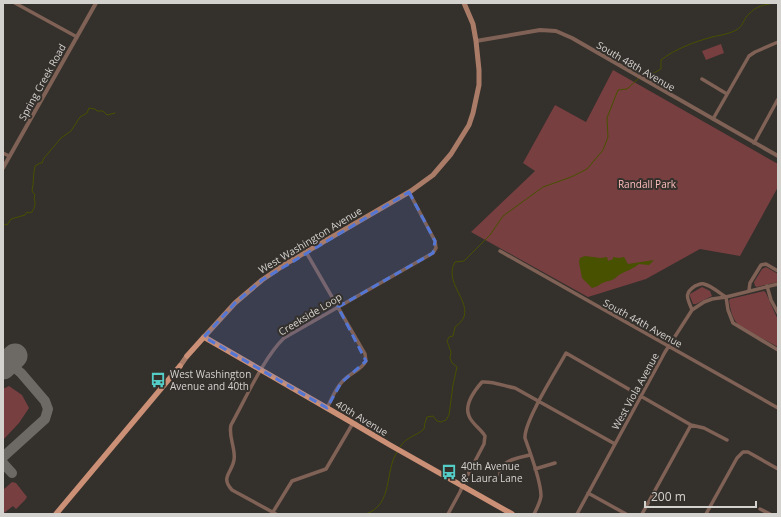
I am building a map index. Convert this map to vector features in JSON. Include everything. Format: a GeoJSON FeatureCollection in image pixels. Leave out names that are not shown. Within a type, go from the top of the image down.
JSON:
{"type":"FeatureCollection","features":[{"type":"Feature","properties":{"kind":"main road","name":"West Washington Avenue"},"geometry":{"type":"LineString","coordinates":[[56,514],[187,356],[235,303],[262,280],[287,263],[409,192],[433,175],[451,154],[468,125],[473,113],[479,85],[476,41],[472,24],[464,3]]}},
{"type":"Feature","properties":{"kind":"main road","name":"40th Avenue"},"geometry":{"type":"LineString","coordinates":[[204,337],[512,514]]}},
{"type":"Feature","properties":{"kind":"street"},"geometry":{"type":"LineString","coordinates":[[15,3],[76,37]]}},
{"type":"Feature","properties":{"kind":"street","name":"Spring Creek Road"},"geometry":{"type":"LineString","coordinates":[[3,168],[96,3]]}},
{"type":"Feature","properties":{"kind":"street","name":"South 48th Avenue"},"geometry":{"type":"LineString","coordinates":[[476,41],[540,30],[556,31],[572,38],[754,143],[778,155]]}},
{"type":"Feature","properties":{"kind":"street"},"geometry":{"type":"LineString","coordinates":[[713,119],[749,56],[778,42]]}},
{"type":"Feature","properties":{"kind":"street"},"geometry":{"type":"LineString","coordinates":[[702,79],[727,94]]}},
{"type":"Feature","properties":{"kind":"street"},"geometry":{"type":"LineString","coordinates":[[754,143],[778,99]]}},
{"type":"Feature","properties":{"kind":"street"},"geometry":{"type":"LineString","coordinates":[[3,153],[9,156]]}},
{"type":"Feature","properties":{"kind":"street","name":"Creekside Loop"},"geometry":{"type":"LineString","coordinates":[[354,423],[326,469],[292,481],[275,513],[232,490],[229,486],[227,476],[234,460],[229,431],[231,425],[261,370],[279,343],[284,338],[433,252],[436,248],[435,241],[409,192]]}},
{"type":"Feature","properties":{"kind":"street","name":"South 44th Avenue"},"geometry":{"type":"LineString","coordinates":[[500,251],[778,408]]}},
{"type":"Feature","properties":{"kind":"street"},"geometry":{"type":"LineString","coordinates":[[306,252],[365,354],[366,361],[362,367],[349,374],[341,383],[327,408]]}},
{"type":"Feature","properties":{"kind":"street"},"geometry":{"type":"LineString","coordinates":[[749,290],[750,283],[761,265],[766,264],[778,271]]}},
{"type":"Feature","properties":{"kind":"street"},"geometry":{"type":"LineString","coordinates":[[692,310],[687,293],[699,284],[705,284],[726,297],[728,310],[733,323],[778,350]]}},
{"type":"Feature","properties":{"kind":"street","name":"West Viola Avenue"},"geometry":{"type":"LineString","coordinates":[[577,514],[665,352],[692,310],[704,302],[712,299],[778,284]]}},
{"type":"Feature","properties":{"kind":"street"},"geometry":{"type":"LineString","coordinates":[[767,286],[771,300],[778,313]]}},
{"type":"Feature","properties":{"kind":"street"},"geometry":{"type":"LineString","coordinates":[[534,514],[540,498],[535,469],[525,432],[526,426],[566,353],[691,425],[704,428],[727,440]]}},
{"type":"Feature","properties":{"kind":"street"},"geometry":{"type":"LineString","coordinates":[[448,514],[484,444],[486,436],[468,415],[468,408],[475,390],[482,382],[490,381],[502,386],[515,388],[614,444]]}},
{"type":"Feature","properties":{"kind":"street"},"geometry":{"type":"LineString","coordinates":[[642,514],[691,425]]}},
{"type":"Feature","properties":{"kind":"street"},"geometry":{"type":"LineString","coordinates":[[706,514],[737,458],[743,452],[748,452],[778,469]]}},
{"type":"Feature","properties":{"kind":"street"},"geometry":{"type":"LineString","coordinates":[[500,475],[500,470],[503,465],[510,461],[530,455]]}},
{"type":"Feature","properties":{"kind":"street"},"geometry":{"type":"LineString","coordinates":[[535,469],[555,463]]}},
{"type":"Feature","properties":{"kind":"street"},"geometry":{"type":"LineString","coordinates":[[588,493],[626,514]]}},
{"type":"Feature","properties":{"kind":"street"},"geometry":{"type":"LineString","coordinates":[[760,509],[770,514]]}},
{"type":"Feature","properties":{"kind":"highlighted area"},"geometry":{"type":"Polygon","coordinates":[[[409,192],[435,241],[433,253],[338,307],[366,361],[341,383],[327,408],[204,337],[235,303],[262,280],[409,192]]]}},
{"type":"Feature","properties":{"kind":"green space"},"geometry":{"type":"Polygon","coordinates":[[[721,44],[724,53],[706,60],[702,51],[721,44]]]}},
{"type":"Feature","properties":{"kind":"green space","name":"Randall Park"},"geometry":{"type":"Polygon","coordinates":[[[613,70],[778,164],[778,187],[740,256],[700,249],[646,279],[588,297],[471,232],[535,171],[523,163],[555,105],[586,122],[613,70]]]}},
{"type":"Feature","properties":{"kind":"green space"},"geometry":{"type":"Polygon","coordinates":[[[766,267],[778,274],[778,282],[757,287],[755,286],[754,282],[762,269],[766,267]]]}},
{"type":"Feature","properties":{"kind":"green space"},"geometry":{"type":"Polygon","coordinates":[[[702,287],[710,291],[712,296],[693,304],[690,294],[702,287]]]}},
{"type":"Feature","properties":{"kind":"green space"},"geometry":{"type":"Polygon","coordinates":[[[764,291],[778,320],[778,347],[741,327],[731,312],[730,299],[764,291]]]}},
{"type":"Feature","properties":{"kind":"green space"},"geometry":{"type":"Polygon","coordinates":[[[9,386],[22,395],[29,408],[19,423],[3,440],[3,389],[9,386]]]}},
{"type":"Feature","properties":{"kind":"green space"},"geometry":{"type":"Polygon","coordinates":[[[12,482],[16,483],[27,497],[16,509],[13,506],[4,513],[3,490],[12,482]]]}},
{"type":"Feature","properties":{"kind":"shaded area"},"geometry":{"type":"Polygon","coordinates":[[[585,256],[601,258],[607,257],[608,261],[613,259],[613,257],[624,257],[628,264],[654,260],[649,265],[639,264],[618,275],[614,279],[592,288],[582,278],[579,262],[580,258],[585,256]]]}},
{"type":"Feature","properties":{"kind":"waterway"},"geometry":{"type":"LineString","coordinates":[[641,75],[645,70],[654,73],[661,69],[661,60],[685,46],[735,31],[754,9],[774,3]]}},
{"type":"Feature","properties":{"kind":"waterway"},"geometry":{"type":"LineString","coordinates":[[400,447],[405,441],[424,429],[427,417],[433,416],[437,421],[441,422],[446,420],[449,415],[457,367],[452,363],[450,358],[451,352],[447,341],[449,337],[453,336],[455,327],[462,320],[465,312],[464,304],[453,280],[452,271],[455,262],[464,261],[490,235],[503,216],[543,187],[571,177],[587,169],[603,150],[608,137],[607,118],[618,90],[627,89],[639,78]]}},
{"type":"Feature","properties":{"kind":"waterway"},"geometry":{"type":"LineString","coordinates":[[3,224],[7,225],[11,219],[25,215],[27,212],[32,212],[35,203],[35,195],[32,191],[35,166],[42,163],[44,158],[61,138],[71,131],[80,117],[87,113],[89,108],[97,111],[103,111],[107,115],[115,113]]}},
{"type":"Feature","properties":{"kind":"waterway"},"geometry":{"type":"LineString","coordinates":[[366,514],[375,509],[381,503],[385,495],[393,460],[397,452]]}},
{"type":"Feature","properties":{"kind":"taxiway"},"geometry":{"type":"LineString","coordinates":[[3,368],[15,368],[21,373],[45,401],[48,409],[45,419],[3,457]]}},
{"type":"Feature","properties":{"kind":"taxiway"},"geometry":{"type":"LineString","coordinates":[[3,463],[12,473]]}},
{"type":"Feature","properties":{"kind":"runway"},"geometry":{"type":"LineString","coordinates":[[3,367],[15,356]]}},
{"type":"Feature","properties":{"kind":"place","name":"West Washington Avenue and 40th"},"geometry":{"type":"Point","coordinates":[158,380]}},
{"type":"Feature","properties":{"kind":"place","name":"40th Avenue & Laura Lane"},"geometry":{"type":"Point","coordinates":[449,472]}}]}
